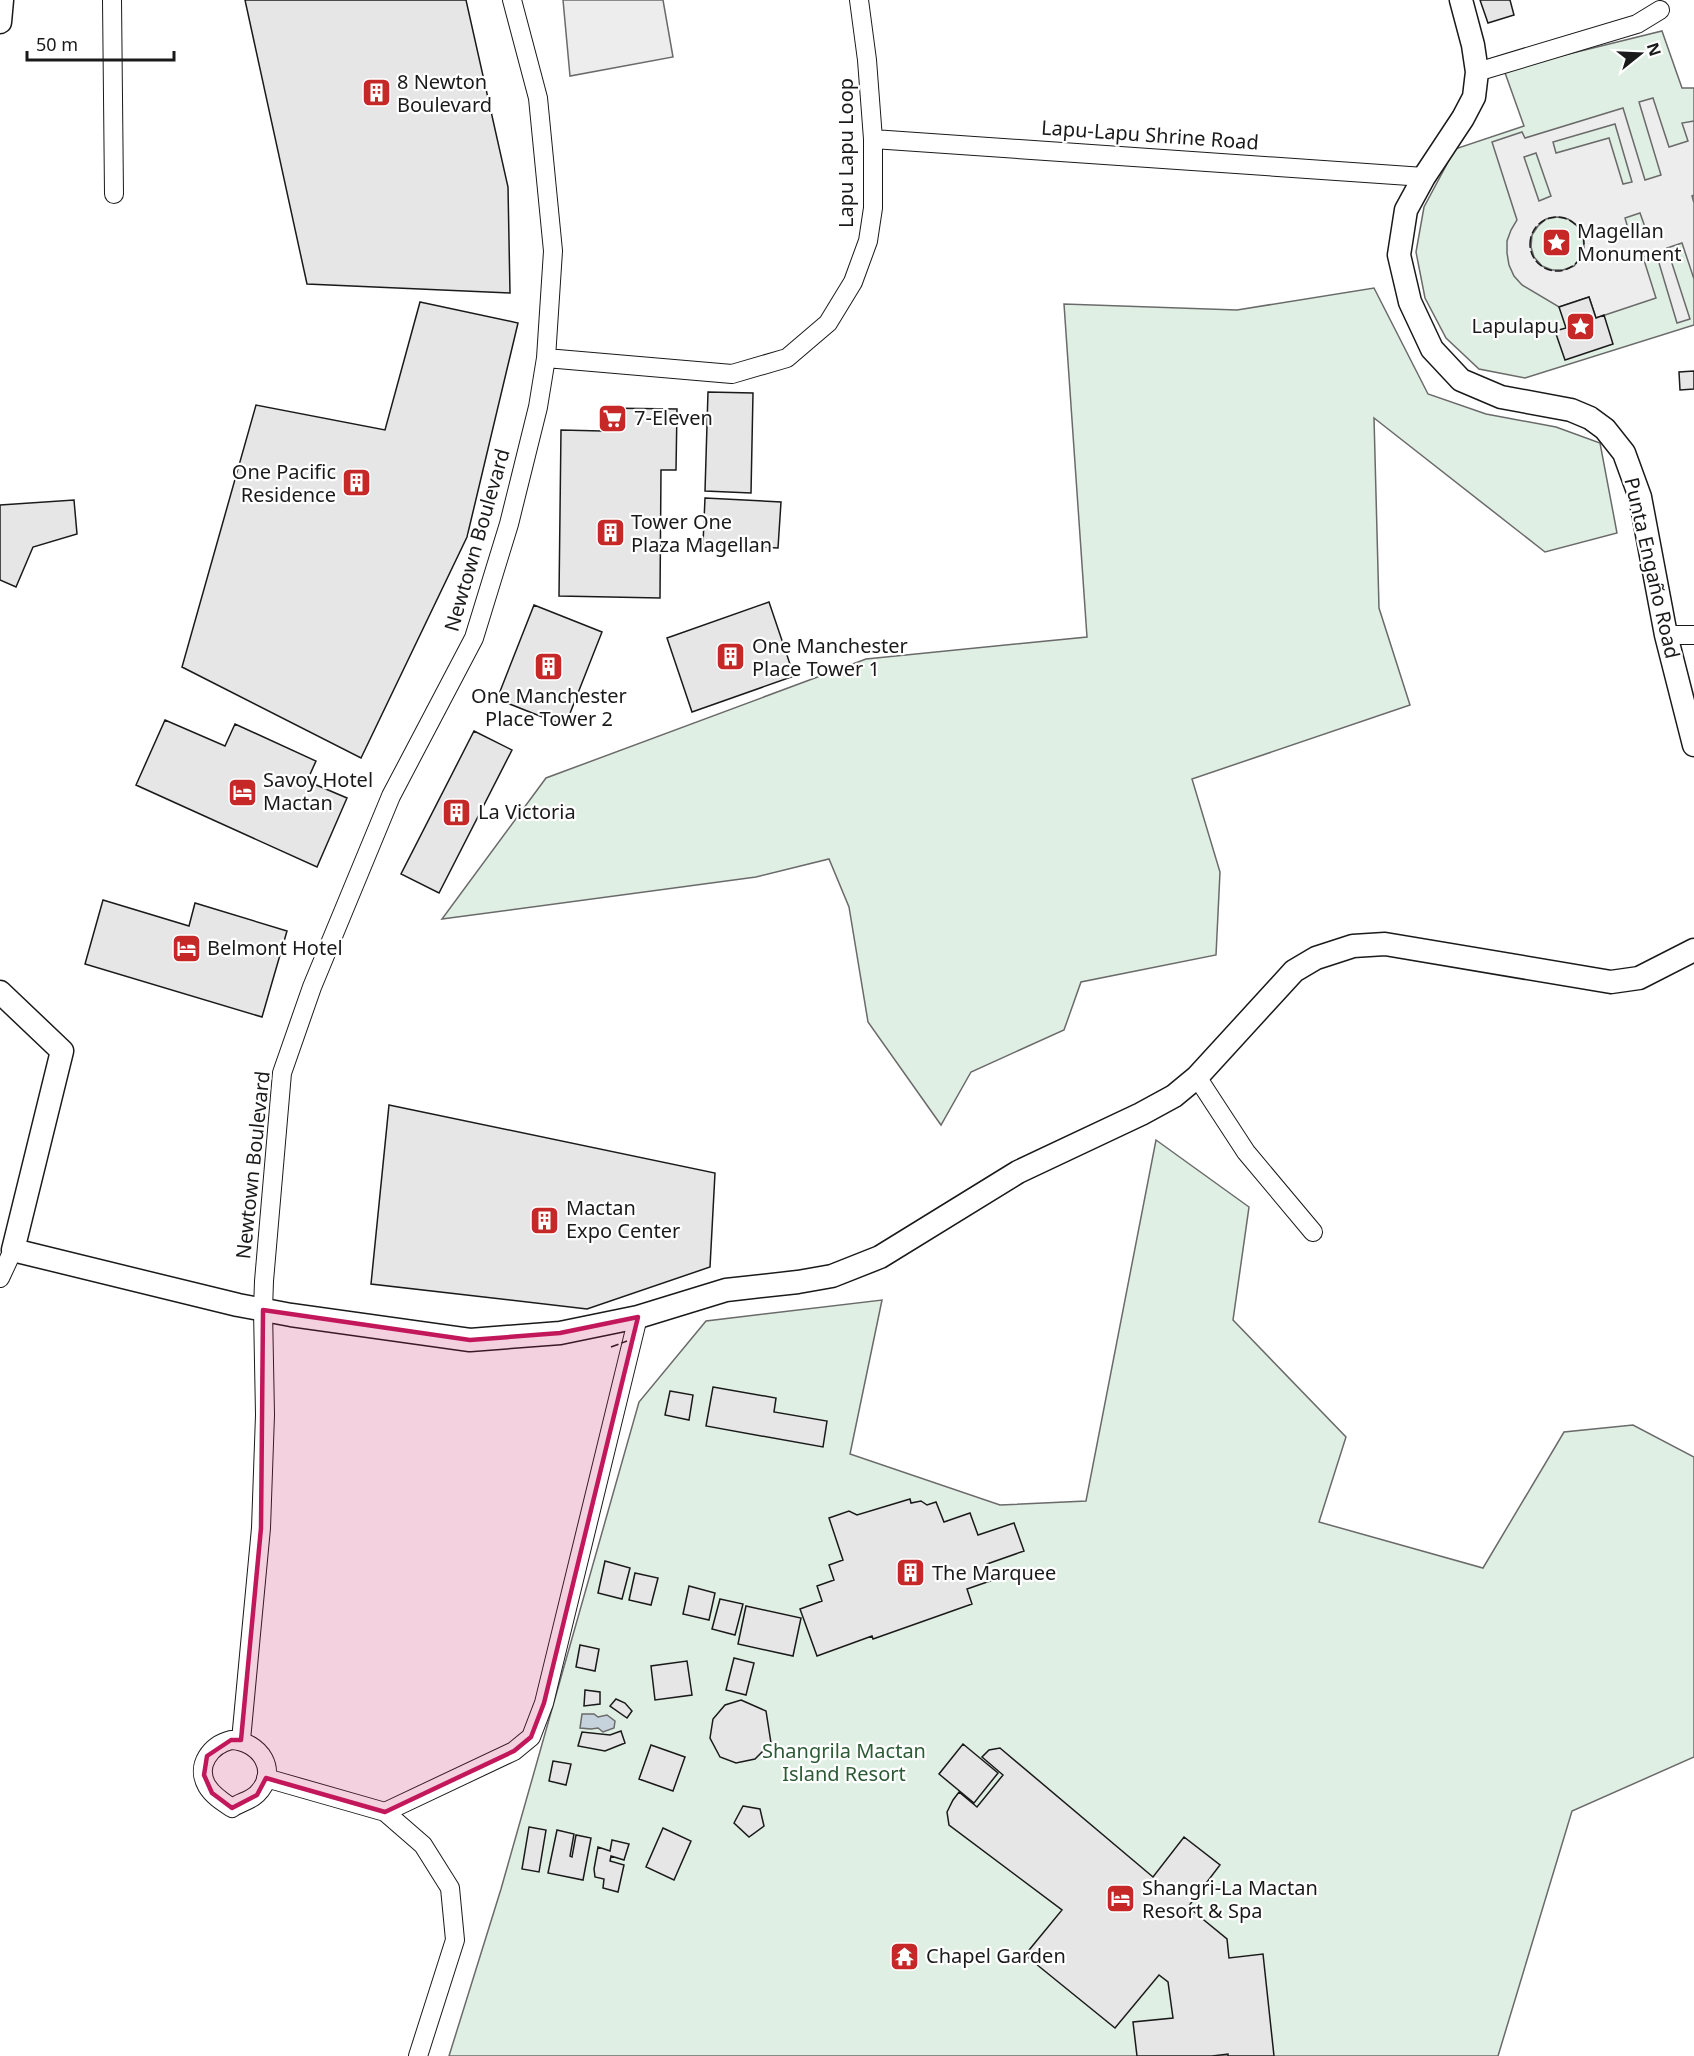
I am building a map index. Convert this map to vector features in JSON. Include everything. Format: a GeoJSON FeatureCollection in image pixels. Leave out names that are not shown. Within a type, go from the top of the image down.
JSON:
{"type":"FeatureCollection","features":[{"type":"Feature","properties":{"kind":"street"},"geometry":{"type":"LineString","coordinates":[[0,22],[2,0]]}},
{"type":"Feature","properties":{"kind":"street"},"geometry":{"type":"LineString","coordinates":[[112,0],[114,194]]}},
{"type":"Feature","properties":{"kind":"street","name":"Newtown Boulevard"},"geometry":{"type":"LineString","coordinates":[[241,1740],[261,1528],[265,1415],[263,1310],[282,1073],[312,987],[391,796],[474,638],[509,524],[538,407],[546,358],[553,251],[538,98],[512,0]]}},
{"type":"Feature","properties":{"kind":"street","name":"Lapu Lapu Loop"},"geometry":{"type":"LineString","coordinates":[[546,358],[732,374],[787,358],[828,323],[853,282],[868,241],[873,208],[873,138],[867,60],[859,0]]}},
{"type":"Feature","properties":{"kind":"street","name":"Punta Engaño Road"},"geometry":{"type":"LineString","coordinates":[[1461,0],[1473,45],[1477,72],[1474,97],[1406,210],[1399,255],[1410,302],[1432,349],[1461,380],[1501,397],[1571,410],[1590,418],[1605,429],[1624,453],[1640,497],[1666,635],[1694,746]]}},
{"type":"Feature","properties":{"kind":"street"},"geometry":{"type":"LineString","coordinates":[[1477,72],[1637,24],[1660,10]]}},
{"type":"Feature","properties":{"kind":"street","name":"Lapu-Lapu Shrine Road"},"geometry":{"type":"LineString","coordinates":[[873,138],[1424,177]]}},
{"type":"Feature","properties":{"kind":"street"},"geometry":{"type":"LineString","coordinates":[[1666,635],[1694,635]]}},
{"type":"Feature","properties":{"kind":"street"},"geometry":{"type":"LineString","coordinates":[[13,1251],[263,1310],[470,1340],[560,1333],[638,1317],[726,1290],[832,1276],[880,1257],[1018,1172],[1142,1114],[1174,1096],[1197,1077],[1294,971],[1316,958],[1353,946],[1385,944],[1611,982],[1639,978],[1694,950]]}},
{"type":"Feature","properties":{"kind":"street"},"geometry":{"type":"LineString","coordinates":[[0,992],[62,1052],[13,1251],[0,1278]]}},
{"type":"Feature","properties":{"kind":"street"},"geometry":{"type":"LineString","coordinates":[[1197,1077],[1246,1152],[1313,1232]]}},
{"type":"Feature","properties":{"kind":"street"},"geometry":{"type":"LineString","coordinates":[[385,1812],[514,1751],[531,1737],[544,1703],[638,1317]]}},
{"type":"Feature","properties":{"kind":"street"},"geometry":{"type":"LineString","coordinates":[[241,1740],[258,1750],[264,1758],[267,1768],[266,1778],[263,1787],[256,1795],[232,1808],[212,1793],[206,1785],[204,1765],[207,1755],[222,1742],[241,1740]]}},
{"type":"Feature","properties":{"kind":"street"},"geometry":{"type":"LineString","coordinates":[[266,1778],[385,1812],[423,1845],[450,1888],[454,1940],[418,2056]]}},
{"type":"Feature","properties":{"kind":"highlighted area"},"geometry":{"type":"Polygon","coordinates":[[[263,1310],[470,1340],[560,1333],[638,1317],[544,1703],[531,1737],[514,1751],[385,1812],[266,1778],[257,1795],[232,1808],[212,1793],[204,1775],[207,1756],[231,1740],[241,1740],[261,1528],[263,1310]]]}},
{"type":"Feature","properties":{"kind":"green space"},"geometry":{"type":"Polygon","coordinates":[[[1662,31],[1682,88],[1694,88],[1694,325],[1525,378],[1479,369],[1446,338],[1425,298],[1416,252],[1424,207],[1455,149],[1524,126],[1504,70],[1662,31]]]}},
{"type":"Feature","properties":{"kind":"green space"},"geometry":{"type":"Polygon","coordinates":[[[1374,288],[1428,394],[1486,414],[1556,427],[1600,443],[1617,533],[1545,552],[1374,418],[1379,608],[1410,705],[1192,779],[1220,872],[1216,955],[1081,982],[1064,1030],[971,1072],[941,1125],[868,1022],[849,907],[829,859],[756,877],[442,919],[546,778],[866,659],[1087,637],[1064,304],[1237,310],[1374,288]]]}},
{"type":"Feature","properties":{"kind":"green space","name":"Shangrila Mactan Island Resort"},"geometry":{"type":"Polygon","coordinates":[[[1156,1140],[1249,1207],[1233,1320],[1346,1437],[1319,1522],[1483,1568],[1564,1432],[1633,1425],[1694,1457],[1694,1757],[1572,1811],[1498,2056],[449,2056],[501,1889],[639,1402],[706,1321],[882,1300],[850,1454],[1000,1505],[1086,1501],[1156,1140]]]}},
{"type":"Feature","properties":{"kind":"shaded area"},"geometry":{"type":"Polygon","coordinates":[[[563,0],[663,0],[673,57],[570,76],[563,0]]]}},
{"type":"Feature","properties":{"kind":"shaded area"},"geometry":{"type":"Polygon","coordinates":[[[1653,98],[1669,147],[1688,141],[1682,123],[1694,121],[1694,195],[1692,196],[1694,203],[1694,279],[1682,243],[1667,248],[1690,319],[1677,323],[1656,253],[1643,257],[1656,298],[1596,318],[1589,297],[1559,307],[1522,285],[1514,276],[1509,265],[1507,241],[1517,220],[1492,142],[1522,132],[1525,138],[1623,108],[1645,180],[1661,175],[1639,102],[1653,98]],[[1615,124],[1553,142],[1556,153],[1609,138],[1623,184],[1632,182],[1615,124]],[[1536,153],[1524,157],[1539,201],[1551,196],[1536,153]],[[1640,213],[1625,218],[1629,232],[1645,227],[1640,213]],[[1557,217],[1546,219],[1532,235],[1531,247],[1534,257],[1542,266],[1552,270],[1563,270],[1574,266],[1581,257],[1584,247],[1583,235],[1568,219],[1557,217]]]}},
{"type":"Feature","properties":{"kind":"shaded area"},"geometry":{"type":"Polygon","coordinates":[[[582,1714],[594,1714],[598,1717],[607,1715],[615,1721],[614,1728],[603,1732],[598,1728],[580,1728],[582,1714]]]}},
{"type":"Feature","properties":{"kind":"building","name":"8 Newton Boulevard"},"geometry":{"type":"Polygon","coordinates":[[[245,0],[466,0],[508,187],[510,293],[307,284],[245,0]]]}},
{"type":"Feature","properties":{"kind":"building"},"geometry":{"type":"Polygon","coordinates":[[[1480,0],[1510,0],[1514,15],[1488,23],[1480,0]]]}},
{"type":"Feature","properties":{"kind":"building"},"geometry":{"type":"Polygon","coordinates":[[[1589,297],[1596,318],[1604,315],[1613,344],[1565,360],[1555,331],[1566,328],[1559,307],[1589,297]]]}},
{"type":"Feature","properties":{"kind":"building","name":"One Pacific Residence"},"geometry":{"type":"Polygon","coordinates":[[[420,302],[518,323],[467,537],[361,758],[182,667],[256,405],[385,430],[420,302]]]}},
{"type":"Feature","properties":{"kind":"building"},"geometry":{"type":"Polygon","coordinates":[[[1694,371],[1694,389],[1680,390],[1679,372],[1694,371]]]}},
{"type":"Feature","properties":{"kind":"building"},"geometry":{"type":"Polygon","coordinates":[[[708,392],[753,393],[751,493],[705,491],[708,392]]]}},
{"type":"Feature","properties":{"kind":"building","name":"Tower One Plaza Magellan"},"geometry":{"type":"Polygon","coordinates":[[[602,408],[677,409],[676,470],[661,470],[660,598],[559,596],[561,430],[602,431],[602,408]]]}},
{"type":"Feature","properties":{"kind":"building"},"geometry":{"type":"Polygon","coordinates":[[[705,498],[781,502],[778,548],[703,544],[705,498]]]}},
{"type":"Feature","properties":{"kind":"building"},"geometry":{"type":"Polygon","coordinates":[[[74,500],[77,534],[33,547],[16,587],[0,580],[0,505],[74,500]]]}},
{"type":"Feature","properties":{"kind":"building","name":"One Manchester Place Tower 1"},"geometry":{"type":"Polygon","coordinates":[[[769,602],[794,676],[692,712],[667,638],[769,602]]]}},
{"type":"Feature","properties":{"kind":"building","name":"One Manchester Place Tower 2"},"geometry":{"type":"Polygon","coordinates":[[[534,605],[602,632],[565,726],[497,699],[534,605]]]}},
{"type":"Feature","properties":{"kind":"building","name":"Savoy Hotel Mactan"},"geometry":{"type":"Polygon","coordinates":[[[165,720],[225,746],[235,724],[316,761],[307,781],[347,798],[317,867],[136,785],[165,720]]]}},
{"type":"Feature","properties":{"kind":"building","name":"La Victoria"},"geometry":{"type":"Polygon","coordinates":[[[474,731],[512,750],[439,893],[401,874],[474,731]]]}},
{"type":"Feature","properties":{"kind":"building","name":"Belmont Hotel"},"geometry":{"type":"Polygon","coordinates":[[[103,900],[189,926],[195,903],[287,931],[262,1017],[85,964],[103,900]]]}},
{"type":"Feature","properties":{"kind":"building","name":"Mactan Expo Center"},"geometry":{"type":"Polygon","coordinates":[[[389,1105],[715,1173],[710,1267],[587,1309],[371,1284],[389,1105]]]}},
{"type":"Feature","properties":{"kind":"building"},"geometry":{"type":"Polygon","coordinates":[[[713,1387],[776,1398],[774,1412],[827,1421],[823,1447],[706,1426],[713,1387]]]}},
{"type":"Feature","properties":{"kind":"building"},"geometry":{"type":"Polygon","coordinates":[[[670,1391],[693,1395],[689,1420],[665,1415],[670,1391]]]}},
{"type":"Feature","properties":{"kind":"building","name":"The Marquee"},"geometry":{"type":"Polygon","coordinates":[[[910,1499],[911,1503],[921,1501],[927,1505],[936,1502],[944,1522],[970,1513],[978,1535],[1014,1523],[1024,1551],[987,1564],[993,1580],[967,1589],[972,1604],[817,1656],[800,1609],[822,1601],[817,1586],[834,1580],[829,1565],[843,1560],[829,1518],[849,1511],[857,1515],[910,1499]]]}},
{"type":"Feature","properties":{"kind":"building"},"geometry":{"type":"Polygon","coordinates":[[[605,1561],[630,1568],[622,1599],[598,1593],[605,1561]]]}},
{"type":"Feature","properties":{"kind":"building"},"geometry":{"type":"Polygon","coordinates":[[[635,1573],[658,1578],[651,1605],[629,1600],[635,1573]]]}},
{"type":"Feature","properties":{"kind":"building"},"geometry":{"type":"Polygon","coordinates":[[[689,1586],[715,1593],[709,1620],[683,1614],[689,1586]]]}},
{"type":"Feature","properties":{"kind":"building"},"geometry":{"type":"Polygon","coordinates":[[[720,1599],[743,1604],[735,1635],[712,1629],[720,1599]]]}},
{"type":"Feature","properties":{"kind":"building"},"geometry":{"type":"Polygon","coordinates":[[[746,1606],[801,1618],[793,1656],[738,1644],[746,1606]]]}},
{"type":"Feature","properties":{"kind":"building"},"geometry":{"type":"Polygon","coordinates":[[[580,1645],[599,1649],[595,1671],[576,1667],[580,1645]]]}},
{"type":"Feature","properties":{"kind":"building"},"geometry":{"type":"Polygon","coordinates":[[[734,1658],[754,1663],[746,1695],[726,1690],[734,1658]]]}},
{"type":"Feature","properties":{"kind":"building"},"geometry":{"type":"Polygon","coordinates":[[[687,1661],[692,1695],[655,1700],[651,1666],[687,1661]]]}},
{"type":"Feature","properties":{"kind":"building"},"geometry":{"type":"Polygon","coordinates":[[[585,1690],[600,1692],[600,1704],[584,1706],[585,1690]]]}},
{"type":"Feature","properties":{"kind":"building"},"geometry":{"type":"Polygon","coordinates":[[[616,1699],[625,1703],[632,1711],[627,1718],[610,1706],[616,1699]]]}},
{"type":"Feature","properties":{"kind":"building"},"geometry":{"type":"Polygon","coordinates":[[[741,1700],[766,1711],[771,1743],[755,1759],[736,1763],[720,1757],[710,1738],[713,1719],[725,1705],[741,1700]]]}},
{"type":"Feature","properties":{"kind":"building"},"geometry":{"type":"Polygon","coordinates":[[[621,1731],[625,1743],[605,1751],[578,1746],[582,1732],[610,1735],[621,1731]]]}},
{"type":"Feature","properties":{"kind":"building"},"geometry":{"type":"Polygon","coordinates":[[[963,1744],[998,1773],[974,1803],[939,1774],[963,1744]]]}},
{"type":"Feature","properties":{"kind":"building"},"geometry":{"type":"Polygon","coordinates":[[[651,1745],[685,1757],[673,1791],[639,1779],[651,1745]]]}},
{"type":"Feature","properties":{"kind":"building","name":"Shangri-La Mactan Resort & Spa"},"geometry":{"type":"Polygon","coordinates":[[[1000,1748],[1153,1877],[1184,1837],[1220,1865],[1188,1907],[1227,1939],[1229,1958],[1263,1954],[1274,2056],[1228,2056],[1228,2054],[1137,2056],[1133,2022],[1173,2018],[1168,1982],[1159,1975],[1115,2028],[1025,1955],[1062,1910],[949,1825],[947,1812],[959,1792],[977,1807],[1003,1775],[982,1757],[989,1750],[1000,1748]]]}},
{"type":"Feature","properties":{"kind":"building"},"geometry":{"type":"Polygon","coordinates":[[[553,1761],[571,1764],[566,1785],[549,1781],[553,1761]]]}},
{"type":"Feature","properties":{"kind":"building"},"geometry":{"type":"Polygon","coordinates":[[[743,1806],[760,1809],[764,1826],[749,1837],[734,1823],[743,1806]]]}},
{"type":"Feature","properties":{"kind":"building"},"geometry":{"type":"Polygon","coordinates":[[[529,1827],[546,1830],[539,1872],[522,1869],[529,1827]]]}},
{"type":"Feature","properties":{"kind":"building"},"geometry":{"type":"Polygon","coordinates":[[[663,1828],[691,1841],[674,1880],[646,1867],[663,1828]]]}},
{"type":"Feature","properties":{"kind":"building"},"geometry":{"type":"Polygon","coordinates":[[[557,1830],[574,1834],[570,1856],[572,1857],[576,1835],[591,1838],[583,1880],[548,1873],[557,1830]]]}},
{"type":"Feature","properties":{"kind":"building"},"geometry":{"type":"Polygon","coordinates":[[[612,1840],[629,1844],[624,1860],[611,1856],[610,1861],[624,1865],[618,1892],[603,1888],[604,1879],[595,1877],[594,1869],[598,1847],[610,1851],[612,1840]]]}},
{"type":"Feature","properties":{"kind":"fence"},"geometry":{"type":"LineString","coordinates":[[1557,217],[1567,219],[1576,225],[1582,234],[1584,244],[1582,254],[1576,263],[1567,269],[1557,271],[1547,269],[1538,263],[1532,254],[1530,244],[1532,234],[1538,225],[1547,219],[1557,217]]}},
{"type":"Feature","properties":{"kind":"fence"},"geometry":{"type":"LineString","coordinates":[[611,1347],[627,1341]]}},
{"type":"Feature","properties":{"kind":"place","name":"8 Newton Boulevard"},"geometry":{"type":"Point","coordinates":[376,93]}},
{"type":"Feature","properties":{"kind":"place","name":"Magellan Monument"},"geometry":{"type":"Point","coordinates":[1556,242]}},
{"type":"Feature","properties":{"kind":"place","name":"Lapulapu"},"geometry":{"type":"Point","coordinates":[1580,326]}},
{"type":"Feature","properties":{"kind":"place","name":"7-Eleven"},"geometry":{"type":"Point","coordinates":[613,418]}},
{"type":"Feature","properties":{"kind":"place","name":"One Pacific Residence"},"geometry":{"type":"Point","coordinates":[357,483]}},
{"type":"Feature","properties":{"kind":"place","name":"Tower One Plaza Magellan"},"geometry":{"type":"Point","coordinates":[610,533]}},
{"type":"Feature","properties":{"kind":"place","name":"One Manchester Place Tower 1"},"geometry":{"type":"Point","coordinates":[731,657]}},
{"type":"Feature","properties":{"kind":"place","name":"One Manchester Place Tower 2"},"geometry":{"type":"Point","coordinates":[549,666]}},
{"type":"Feature","properties":{"kind":"place","name":"Savoy Hotel Mactan"},"geometry":{"type":"Point","coordinates":[242,792]}},
{"type":"Feature","properties":{"kind":"place","name":"La Victoria"},"geometry":{"type":"Point","coordinates":[457,812]}},
{"type":"Feature","properties":{"kind":"place","name":"Belmont Hotel"},"geometry":{"type":"Point","coordinates":[186,948]}},
{"type":"Feature","properties":{"kind":"place","name":"Mactan Expo Center"},"geometry":{"type":"Point","coordinates":[545,1220]}},
{"type":"Feature","properties":{"kind":"place","name":"The Marquee"},"geometry":{"type":"Point","coordinates":[911,1573]}},
{"type":"Feature","properties":{"kind":"place","name":"Shangri-La Mactan Resort & Spa"},"geometry":{"type":"Point","coordinates":[1121,1899]}},
{"type":"Feature","properties":{"kind":"place","name":"Chapel Garden"},"geometry":{"type":"Point","coordinates":[905,1956]}}]}
